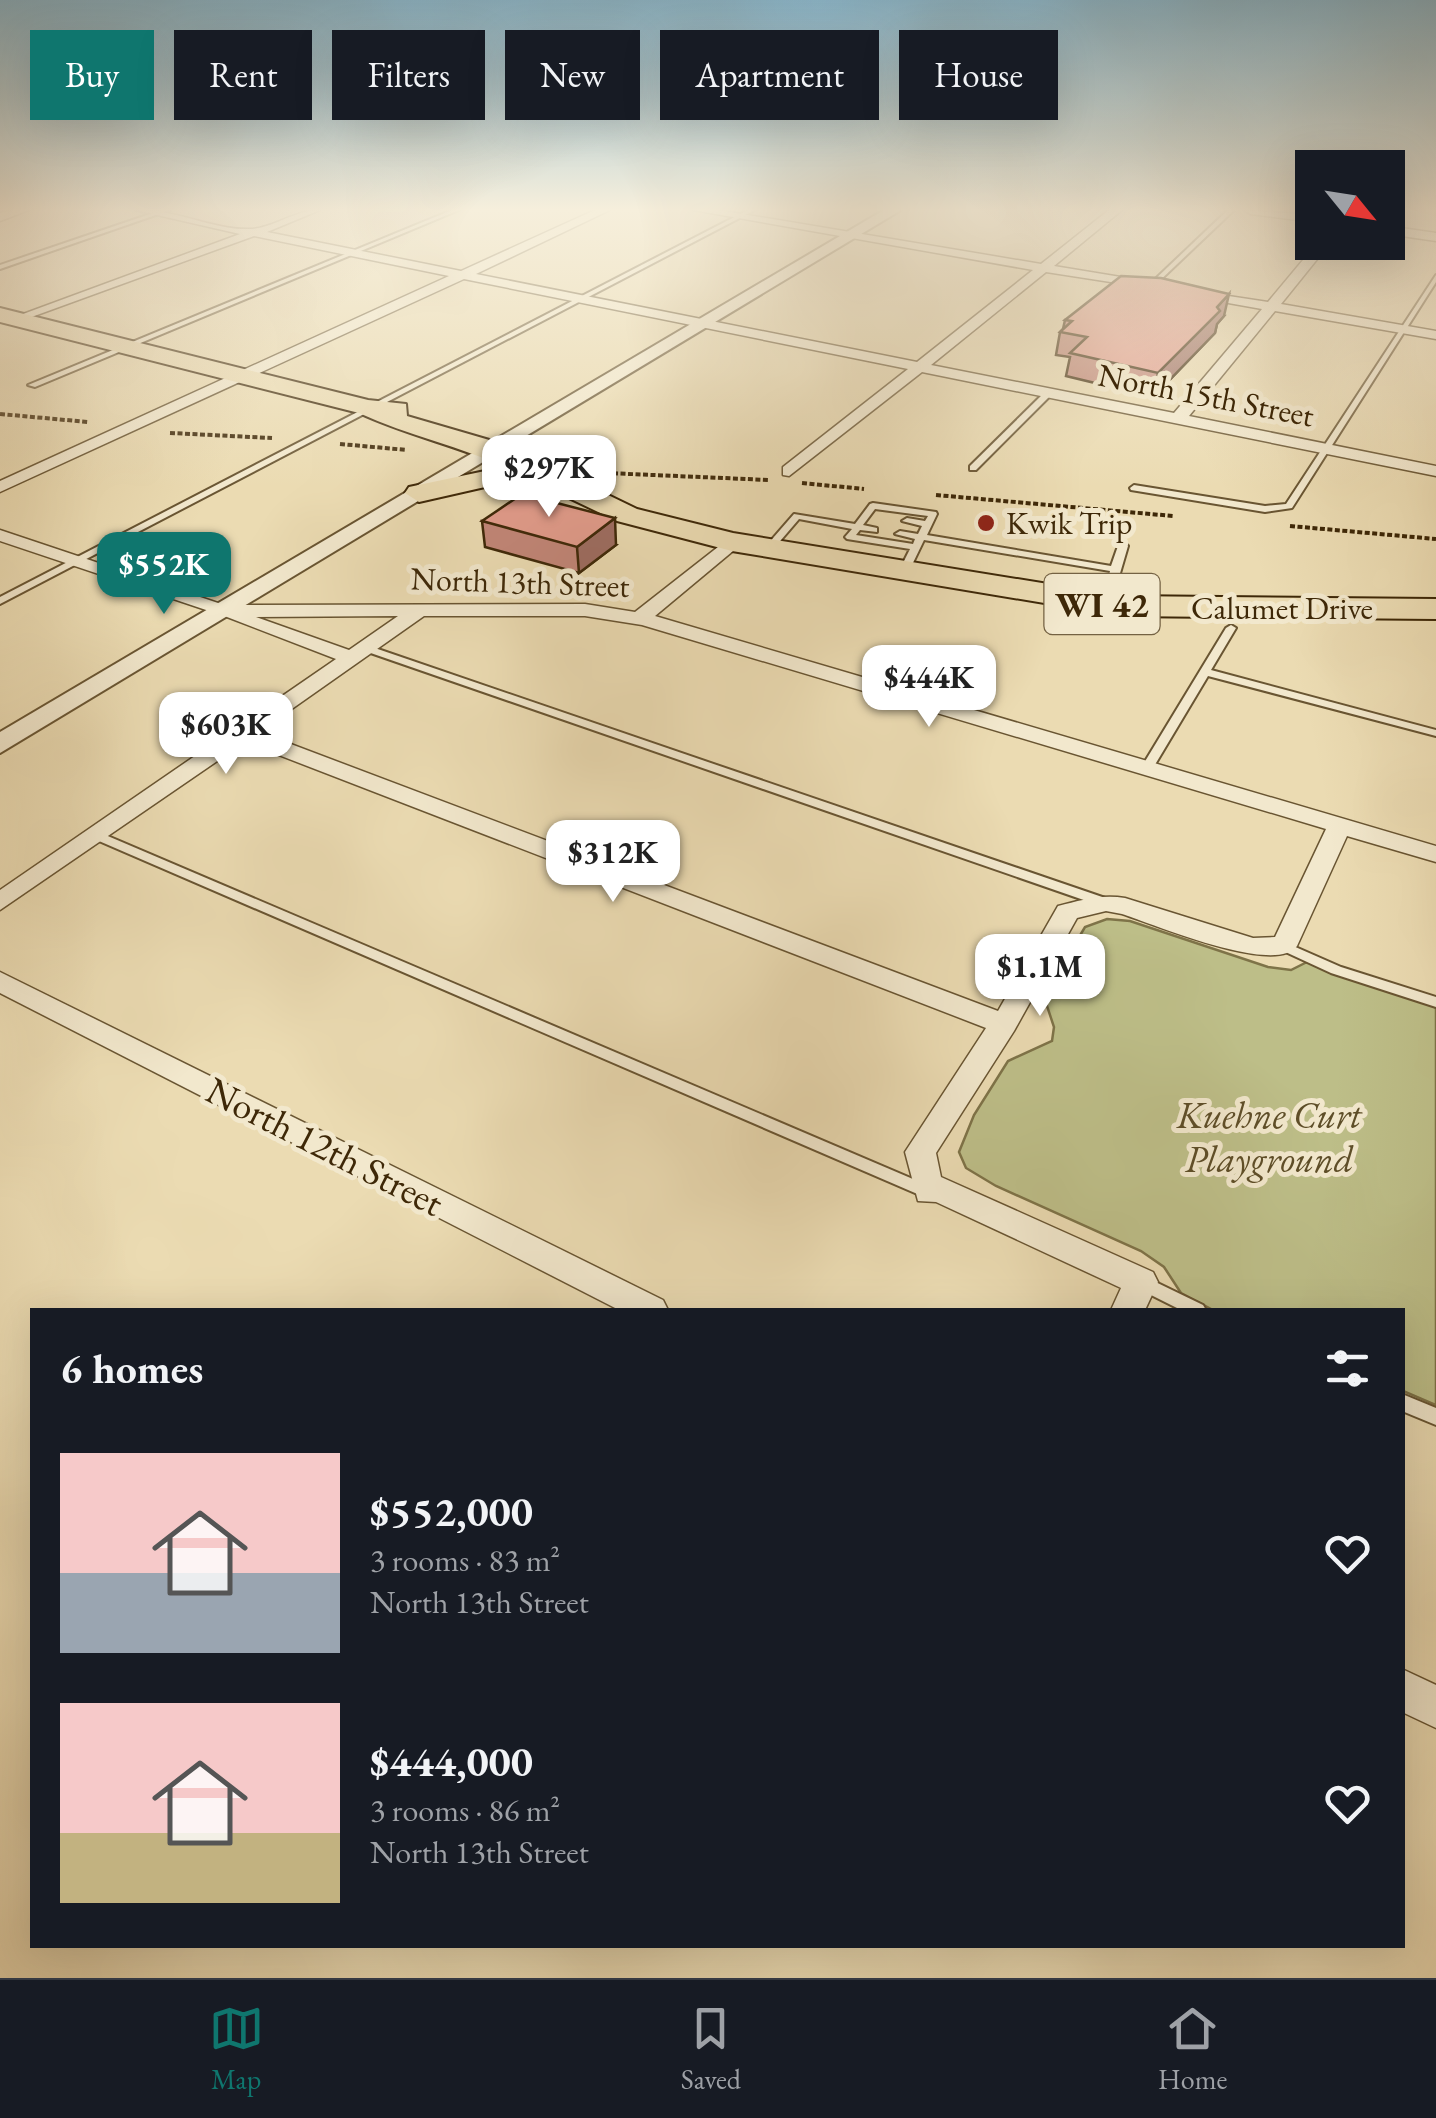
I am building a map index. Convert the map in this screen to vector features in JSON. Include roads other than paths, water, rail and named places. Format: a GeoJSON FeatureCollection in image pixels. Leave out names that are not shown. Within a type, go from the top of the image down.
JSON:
{"type":"FeatureCollection","features":[{"type":"Feature","properties":{"kind":"main road","name":"WI 42"},"geometry":{"type":"LineString","coordinates":[[6,320],[368,408],[406,410],[503,443],[644,504],[772,545]]}},
{"type":"Feature","properties":{"kind":"main road","name":"WI 42"},"geometry":{"type":"LineString","coordinates":[[503,443],[556,484],[656,526],[732,542],[772,545]]}},
{"type":"Feature","properties":{"kind":"main road"},"geometry":{"type":"LineString","coordinates":[[419,493],[485,479],[556,484]]}},
{"type":"Feature","properties":{"kind":"main road","name":"Calumet Drive"},"geometry":{"type":"LineString","coordinates":[[772,545],[914,551],[1106,604],[1166,609],[1436,609]]}},
{"type":"Feature","properties":{"kind":"street"},"geometry":{"type":"LineString","coordinates":[[6,320],[56,302]]}},
{"type":"Feature","properties":{"kind":"street"},"geometry":{"type":"LineString","coordinates":[[0,488],[403,302]]}},
{"type":"Feature","properties":{"kind":"street","name":"North 15th Street"},"geometry":{"type":"LineString","coordinates":[[599,302],[1436,471]]}},
{"type":"Feature","properties":{"kind":"street"},"geometry":{"type":"LineString","coordinates":[[0,744],[739,302]]}},
{"type":"Feature","properties":{"kind":"street"},"geometry":{"type":"LineString","coordinates":[[792,477],[1000,302]]}},
{"type":"Feature","properties":{"kind":"street"},"geometry":{"type":"LineString","coordinates":[[1244,302],[1436,335]]}},
{"type":"Feature","properties":{"kind":"street"},"geometry":{"type":"LineString","coordinates":[[1178,419],[1275,302]]}},
{"type":"Feature","properties":{"kind":"street","name":"North 13th Street"},"geometry":{"type":"LineString","coordinates":[[0,536],[222,611],[585,610],[640,618],[1436,854]]}},
{"type":"Feature","properties":{"kind":"street"},"geometry":{"type":"LineString","coordinates":[[640,618],[732,542]]}},
{"type":"Feature","properties":{"kind":"street"},"geometry":{"type":"LineString","coordinates":[[0,902],[422,609]]}},
{"type":"Feature","properties":{"kind":"street"},"geometry":{"type":"LineString","coordinates":[[222,611],[359,653]]}},
{"type":"Feature","properties":{"kind":"street"},"geometry":{"type":"LineString","coordinates":[[243,734],[1004,1024]]}},
{"type":"Feature","properties":{"kind":"street"},"geometry":{"type":"LineString","coordinates":[[1129,1308],[1141,1282],[936,1188],[929,1192],[920,1152],[1004,1024],[1067,912],[1106,903],[1252,948],[1284,946],[1340,825]]}},
{"type":"Feature","properties":{"kind":"street","name":"North 12th Street"},"geometry":{"type":"LineString","coordinates":[[0,981],[646,1308]]}},
{"type":"Feature","properties":{"kind":"street"},"geometry":{"type":"LineString","coordinates":[[1405,1692],[1436,1707]]}},
{"type":"Feature","properties":{"kind":"lane"},"geometry":{"type":"LineString","coordinates":[[32,385],[231,302]]}},
{"type":"Feature","properties":{"kind":"lane"},"geometry":{"type":"LineString","coordinates":[[0,600],[570,302]]}},
{"type":"Feature","properties":{"kind":"lane"},"geometry":{"type":"LineString","coordinates":[[1134,488],[1285,508],[1421,302]]}},
{"type":"Feature","properties":{"kind":"lane"},"geometry":{"type":"LineString","coordinates":[[973,468],[1048,394]]}},
{"type":"Feature","properties":{"kind":"lane"},"geometry":{"type":"LineString","coordinates":[[914,551],[933,514],[873,506],[850,536],[914,551],[1115,569]]}},
{"type":"Feature","properties":{"kind":"lane"},"geometry":{"type":"LineString","coordinates":[[867,515],[882,518]]}},
{"type":"Feature","properties":{"kind":"lane"},"geometry":{"type":"LineString","coordinates":[[772,545],[797,516],[874,530]]}},
{"type":"Feature","properties":{"kind":"lane"},"geometry":{"type":"LineString","coordinates":[[907,521],[928,524]]}},
{"type":"Feature","properties":{"kind":"lane"},"geometry":{"type":"LineString","coordinates":[[900,534],[914,551]]}},
{"type":"Feature","properties":{"kind":"lane"},"geometry":{"type":"LineString","coordinates":[[1106,604],[1123,546]]}},
{"type":"Feature","properties":{"kind":"lane"},"geometry":{"type":"LineString","coordinates":[[1147,768],[1231,628]]}},
{"type":"Feature","properties":{"kind":"lane"},"geometry":{"type":"LineString","coordinates":[[359,653],[1106,903]]}},
{"type":"Feature","properties":{"kind":"lane"},"geometry":{"type":"LineString","coordinates":[[1205,672],[1436,732]]}},
{"type":"Feature","properties":{"kind":"lane"},"geometry":{"type":"LineString","coordinates":[[96,835],[929,1192]]}},
{"type":"Feature","properties":{"kind":"lane"},"geometry":{"type":"LineString","coordinates":[[1284,946],[1336,970],[1436,1002]]}},
{"type":"Feature","properties":{"kind":"lane"},"geometry":{"type":"LineString","coordinates":[[1141,1282],[1192,1308]]}},
{"type":"Feature","properties":{"kind":"lane"},"geometry":{"type":"LineString","coordinates":[[1405,1403],[1436,1416]]}},
{"type":"Feature","properties":{"kind":"place","name":"Kwik Trip"},"geometry":{"type":"Point","coordinates":[986,523]}},
{"type":"Feature","properties":{"kind":"park label","name":"Kuehne Curt Playground"},"geometry":{"type":"Point","coordinates":[1269,1136]}}]}
